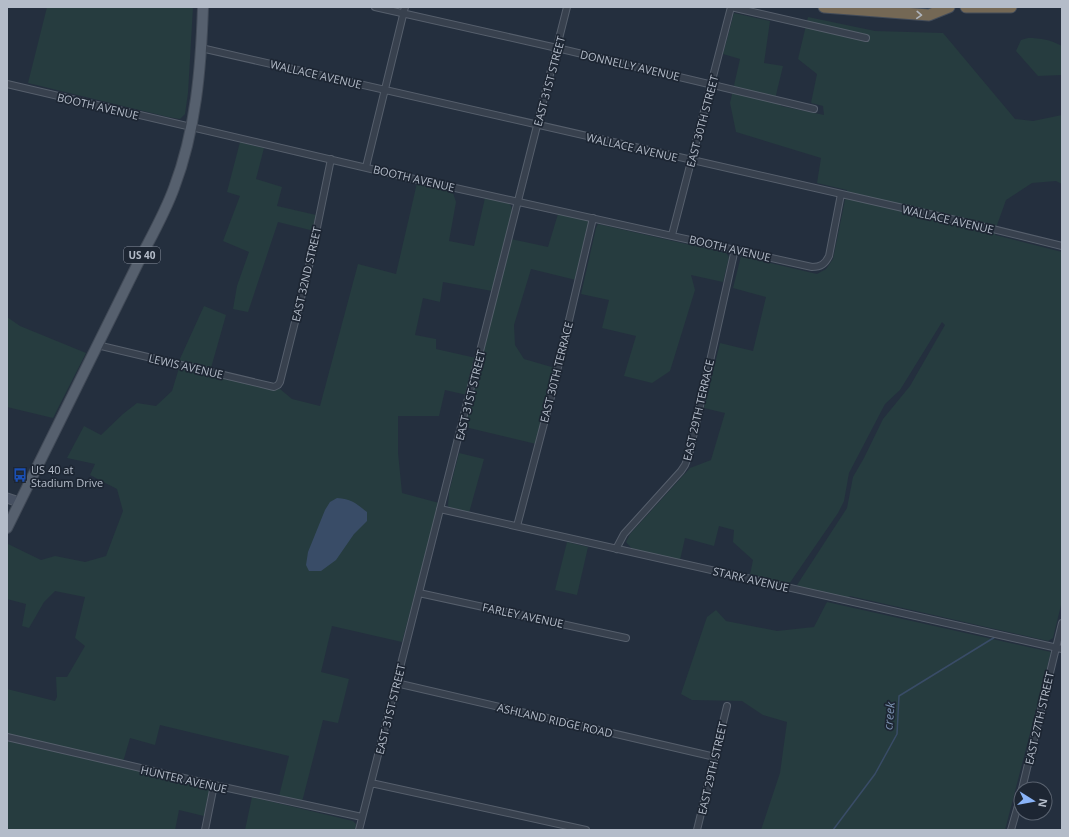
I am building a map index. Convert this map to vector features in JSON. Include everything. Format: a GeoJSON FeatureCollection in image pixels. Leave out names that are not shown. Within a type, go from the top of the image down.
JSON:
{"type":"FeatureCollection","features":[{"type":"Feature","properties":{"kind":"highway"},"geometry":{"type":"LineString","coordinates":[[824,7],[884,13],[929,15],[949,7]]}},
{"type":"Feature","properties":{"kind":"highway"},"geometry":{"type":"LineString","coordinates":[[966,7],[1011,7]]}},
{"type":"Feature","properties":{"kind":"main road","name":"US 40"},"geometry":{"type":"LineString","coordinates":[[7,528],[162,217],[175,185],[191,127],[199,79],[203,7]]}},
{"type":"Feature","properties":{"kind":"main road"},"geometry":{"type":"LineString","coordinates":[[7,498],[19,502]]}},
{"type":"Feature","properties":{"kind":"street","name":"DONNELLY AVENUE"},"geometry":{"type":"LineString","coordinates":[[375,7],[404,10],[814,109]]}},
{"type":"Feature","properties":{"kind":"street","name":"EAST 31ST STREET"},"geometry":{"type":"LineString","coordinates":[[359,830],[567,7]]}},
{"type":"Feature","properties":{"kind":"street"},"geometry":{"type":"LineString","coordinates":[[731,7],[866,38]]}},
{"type":"Feature","properties":{"kind":"street","name":"EAST 30TH STREET"},"geometry":{"type":"LineString","coordinates":[[672,235],[731,7]]}},
{"type":"Feature","properties":{"kind":"street"},"geometry":{"type":"LineString","coordinates":[[366,167],[404,10]]}},
{"type":"Feature","properties":{"kind":"street","name":"WALLACE AVENUE"},"geometry":{"type":"LineString","coordinates":[[201,48],[1062,246]]}},
{"type":"Feature","properties":{"kind":"street","name":"BOOTH AVENUE"},"geometry":{"type":"LineString","coordinates":[[7,84],[366,167],[812,267],[822,265],[826,262],[829,256],[841,194]]}},
{"type":"Feature","properties":{"kind":"street","name":"EAST 32ND STREET"},"geometry":{"type":"LineString","coordinates":[[275,386],[280,382],[302,292],[331,159]]}},
{"type":"Feature","properties":{"kind":"street","name":"EAST 30TH TERRACE"},"geometry":{"type":"LineString","coordinates":[[517,526],[551,397],[593,218]]}},
{"type":"Feature","properties":{"kind":"street","name":"EAST 29TH TERRACE"},"geometry":{"type":"LineString","coordinates":[[616,549],[624,534],[681,471],[689,455],[735,249]]}},
{"type":"Feature","properties":{"kind":"street","name":"LEWIS AVENUE"},"geometry":{"type":"LineString","coordinates":[[97,345],[275,386]]}},
{"type":"Feature","properties":{"kind":"street","name":"STARK AVENUE"},"geometry":{"type":"LineString","coordinates":[[440,509],[1059,649]]}},
{"type":"Feature","properties":{"kind":"street","name":"FARLEY AVENUE"},"geometry":{"type":"LineString","coordinates":[[419,593],[626,638]]}},
{"type":"Feature","properties":{"kind":"street","name":"EAST 27TH STREET"},"geometry":{"type":"LineString","coordinates":[[1024,781],[1059,649],[1062,623]]}},
{"type":"Feature","properties":{"kind":"street","name":"ASHLAND RIDGE ROAD"},"geometry":{"type":"LineString","coordinates":[[396,683],[715,757]]}},
{"type":"Feature","properties":{"kind":"street","name":"EAST 29TH STREET"},"geometry":{"type":"LineString","coordinates":[[697,830],[727,706]]}},
{"type":"Feature","properties":{"kind":"street","name":"HUNTER AVENUE"},"geometry":{"type":"LineString","coordinates":[[7,737],[214,785],[362,817]]}},
{"type":"Feature","properties":{"kind":"street"},"geometry":{"type":"LineString","coordinates":[[371,783],[586,830]]}},
{"type":"Feature","properties":{"kind":"street"},"geometry":{"type":"LineString","coordinates":[[205,830],[214,785]]}},
{"type":"Feature","properties":{"kind":"green space"},"geometry":{"type":"Polygon","coordinates":[[[47,7],[193,7],[188,93],[185,114],[180,119],[168,117],[28,83],[47,7]]]}},
{"type":"Feature","properties":{"kind":"green space"},"geometry":{"type":"Polygon","coordinates":[[[734,13],[770,21],[764,63],[783,66],[776,95],[781,106],[824,115],[823,106],[811,103],[817,74],[798,59],[808,17],[875,31],[943,33],[1015,119],[1033,121],[1062,115],[1062,184],[1056,181],[1032,183],[1006,200],[995,235],[1062,252],[1062,601],[1053,638],[1048,641],[850,596],[848,598],[798,587],[797,585],[847,508],[853,477],[883,419],[910,386],[945,325],[942,322],[900,390],[885,404],[849,473],[844,501],[838,513],[789,584],[750,575],[753,560],[733,542],[734,530],[719,526],[714,546],[685,538],[680,560],[633,550],[626,542],[630,534],[690,468],[711,460],[725,413],[704,408],[720,343],[753,351],[766,297],[733,288],[741,256],[817,274],[826,269],[833,259],[847,190],[817,183],[821,158],[736,132],[730,103],[740,59],[723,54],[734,13]]]}},
{"type":"Feature","properties":{"kind":"green space"},"geometry":{"type":"Polygon","coordinates":[[[1028,38],[1046,40],[1062,46],[1062,75],[1038,76],[1016,51],[1021,40],[1028,38]]]}},
{"type":"Feature","properties":{"kind":"green space"},"geometry":{"type":"Polygon","coordinates":[[[240,142],[264,148],[256,179],[282,187],[277,206],[316,215],[314,231],[278,222],[248,312],[233,309],[237,286],[249,252],[223,241],[240,196],[227,192],[240,142]]]}},
{"type":"Feature","properties":{"kind":"green space"},"geometry":{"type":"Polygon","coordinates":[[[417,183],[452,190],[456,202],[449,241],[474,246],[485,198],[509,203],[512,211],[492,291],[443,282],[440,302],[423,298],[415,335],[436,339],[436,349],[476,358],[467,395],[445,390],[439,416],[398,416],[398,453],[402,493],[439,503],[402,642],[332,626],[321,672],[349,679],[338,723],[323,720],[302,802],[279,796],[289,756],[160,725],[155,745],[130,738],[123,762],[7,734],[7,689],[55,701],[57,697],[56,677],[67,677],[85,646],[75,638],[85,597],[55,591],[44,602],[29,628],[22,626],[26,604],[7,599],[8,544],[41,560],[55,556],[85,562],[106,556],[123,511],[117,489],[90,475],[95,464],[67,458],[84,426],[101,435],[137,403],[156,406],[172,391],[179,368],[272,389],[280,389],[292,399],[320,406],[358,264],[396,274],[417,183]]]}},
{"type":"Feature","properties":{"kind":"green space"},"geometry":{"type":"Polygon","coordinates":[[[558,214],[588,220],[589,224],[576,280],[531,269],[514,325],[515,345],[524,359],[555,368],[536,444],[465,427],[511,239],[548,247],[558,214]]]}},
{"type":"Feature","properties":{"kind":"green space"},"geometry":{"type":"Polygon","coordinates":[[[598,224],[726,253],[729,257],[723,282],[691,275],[695,290],[670,371],[652,383],[624,376],[636,336],[602,328],[609,300],[581,294],[598,224]]]}},
{"type":"Feature","properties":{"kind":"green space"},"geometry":{"type":"Polygon","coordinates":[[[204,306],[226,315],[211,368],[179,361],[204,306]]]}},
{"type":"Feature","properties":{"kind":"green space"},"geometry":{"type":"Polygon","coordinates":[[[7,317],[20,326],[86,353],[53,418],[7,407],[7,317]]]}},
{"type":"Feature","properties":{"kind":"green space"},"geometry":{"type":"Polygon","coordinates":[[[459,453],[484,459],[469,513],[450,508],[448,506],[449,492],[459,453]]]}},
{"type":"Feature","properties":{"kind":"green space"},"geometry":{"type":"Polygon","coordinates":[[[567,542],[588,547],[577,595],[555,590],[567,542]]]}},
{"type":"Feature","properties":{"kind":"green space"},"geometry":{"type":"Polygon","coordinates":[[[827,602],[1051,652],[1018,781],[1013,781],[1013,799],[1005,830],[761,830],[780,773],[787,722],[763,715],[742,701],[692,700],[681,694],[707,617],[716,610],[726,621],[777,631],[814,627],[827,602]]]}},
{"type":"Feature","properties":{"kind":"green space"},"geometry":{"type":"Polygon","coordinates":[[[7,741],[206,786],[209,788],[209,792],[204,816],[179,810],[175,830],[7,830],[7,741]]]}},
{"type":"Feature","properties":{"kind":"green space"},"geometry":{"type":"Polygon","coordinates":[[[252,797],[353,821],[356,824],[357,830],[245,830],[252,797]]]}},
{"type":"Feature","properties":{"kind":"water"},"geometry":{"type":"Polygon","coordinates":[[[337,498],[350,500],[367,512],[367,521],[354,534],[336,560],[321,571],[309,571],[306,565],[308,552],[325,510],[330,502],[337,498]]]}},
{"type":"Feature","properties":{"kind":"waterway","name":"creek"},"geometry":{"type":"LineString","coordinates":[[833,830],[875,774],[897,734],[899,696],[995,637]]}},
{"type":"Feature","properties":{"kind":"place","name":"US 40 at Stadium Drive"},"geometry":{"type":"Point","coordinates":[20,475]}}]}
